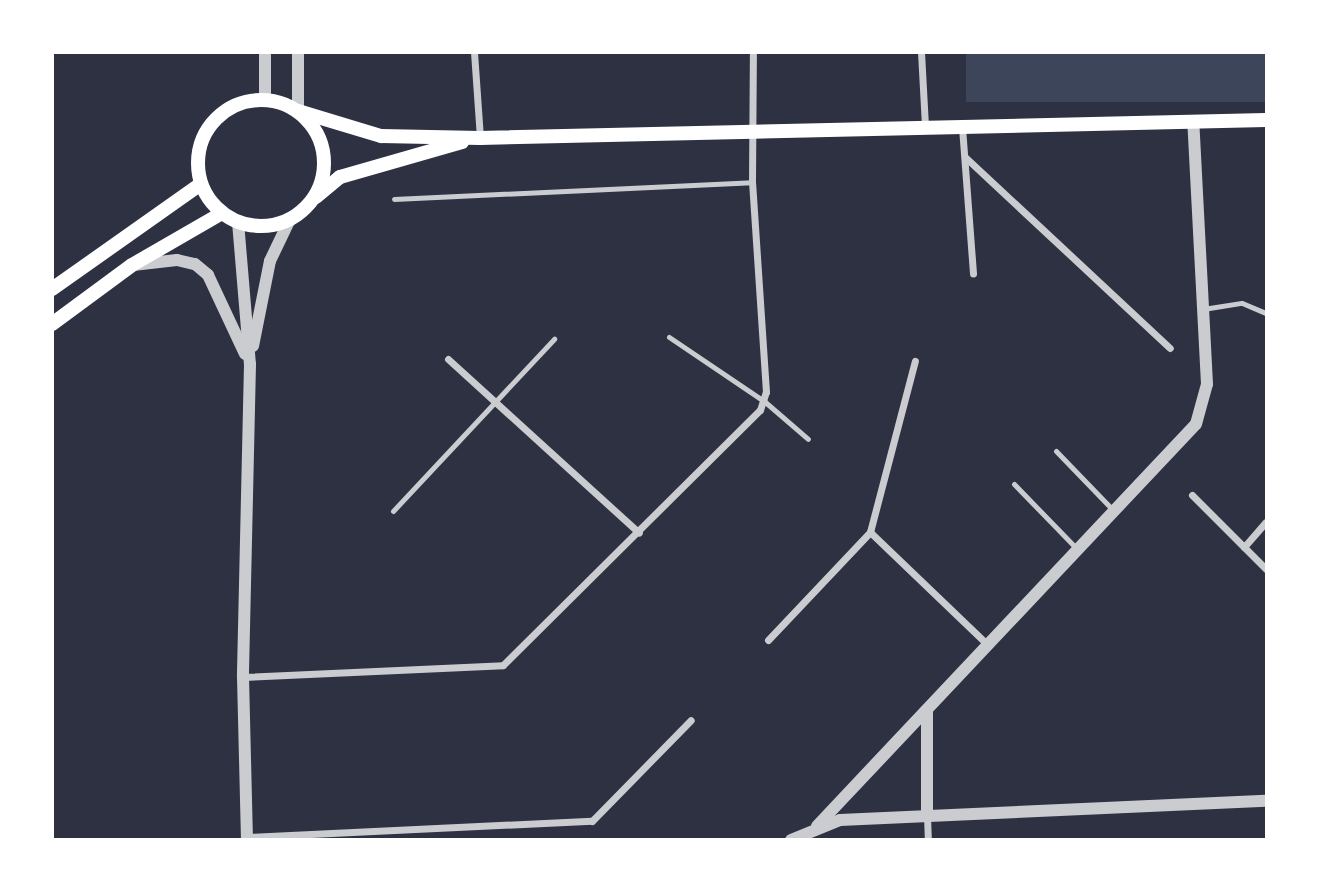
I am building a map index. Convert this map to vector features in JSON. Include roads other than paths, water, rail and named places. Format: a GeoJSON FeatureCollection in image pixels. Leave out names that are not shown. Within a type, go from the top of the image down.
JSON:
{"type":"FeatureCollection","features":[{"type":"Feature","properties":{"kind":"main road"},"geometry":{"type":"LineString","coordinates":[[480,138],[351,173],[310,201],[290,219],[255,226],[238,222],[222,213],[201,184],[199,153],[211,125],[226,111],[265,100],[381,136],[480,138],[1266,120]]}},
{"type":"Feature","properties":{"kind":"main road"},"geometry":{"type":"LineString","coordinates":[[298,111],[322,146],[324,167],[310,201]]}},
{"type":"Feature","properties":{"kind":"main road"},"geometry":{"type":"LineString","coordinates":[[52,289],[201,184]]}},
{"type":"Feature","properties":{"kind":"main road"},"geometry":{"type":"LineString","coordinates":[[52,324],[132,265],[222,213]]}},
{"type":"Feature","properties":{"kind":"street"},"geometry":{"type":"LineString","coordinates":[[265,52],[265,100]]}},
{"type":"Feature","properties":{"kind":"street"},"geometry":{"type":"LineString","coordinates":[[298,52],[298,111]]}},
{"type":"Feature","properties":{"kind":"street"},"geometry":{"type":"LineString","coordinates":[[474,52],[480,138]]}},
{"type":"Feature","properties":{"kind":"street"},"geometry":{"type":"LineString","coordinates":[[243,677],[503,665],[760,410],[764,401],[752,182],[753,52]]}},
{"type":"Feature","properties":{"kind":"street"},"geometry":{"type":"LineString","coordinates":[[921,52],[925,127]]}},
{"type":"Feature","properties":{"kind":"street"},"geometry":{"type":"LineString","coordinates":[[791,839],[817,826],[1171,455],[1200,415],[1207,384],[1193,121]]}},
{"type":"Feature","properties":{"kind":"street"},"geometry":{"type":"LineString","coordinates":[[962,126],[973,274]]}},
{"type":"Feature","properties":{"kind":"street"},"geometry":{"type":"LineString","coordinates":[[964,157],[1170,348]]}},
{"type":"Feature","properties":{"kind":"street"},"geometry":{"type":"LineString","coordinates":[[250,364],[270,261],[290,219]]}},
{"type":"Feature","properties":{"kind":"street"},"geometry":{"type":"LineString","coordinates":[[238,222],[250,364],[243,677],[247,838],[593,821],[691,720]]}},
{"type":"Feature","properties":{"kind":"street"},"geometry":{"type":"LineString","coordinates":[[132,265],[177,260],[195,264],[208,275],[250,364]]}},
{"type":"Feature","properties":{"kind":"street"},"geometry":{"type":"LineString","coordinates":[[448,359],[639,533]]}},
{"type":"Feature","properties":{"kind":"street"},"geometry":{"type":"LineString","coordinates":[[768,640],[870,532],[915,362]]}},
{"type":"Feature","properties":{"kind":"street"},"geometry":{"type":"LineString","coordinates":[[1192,495],[1266,569]]}},
{"type":"Feature","properties":{"kind":"street"},"geometry":{"type":"LineString","coordinates":[[1244,547],[1266,523]]}},
{"type":"Feature","properties":{"kind":"street"},"geometry":{"type":"LineString","coordinates":[[870,532],[988,645]]}},
{"type":"Feature","properties":{"kind":"street"},"geometry":{"type":"LineString","coordinates":[[927,711],[928,839]]}},
{"type":"Feature","properties":{"kind":"street"},"geometry":{"type":"LineString","coordinates":[[817,826],[927,814],[1266,801]]}},
{"type":"Feature","properties":{"kind":"lane"},"geometry":{"type":"LineString","coordinates":[[394,199],[752,182]]}},
{"type":"Feature","properties":{"kind":"lane"},"geometry":{"type":"LineString","coordinates":[[1203,309],[1242,303],[1266,313]]}},
{"type":"Feature","properties":{"kind":"lane"},"geometry":{"type":"LineString","coordinates":[[669,337],[764,401],[808,439]]}},
{"type":"Feature","properties":{"kind":"lane"},"geometry":{"type":"LineString","coordinates":[[393,511],[496,405],[554,339]]}},
{"type":"Feature","properties":{"kind":"lane"},"geometry":{"type":"LineString","coordinates":[[1056,451],[1116,513]]}},
{"type":"Feature","properties":{"kind":"lane"},"geometry":{"type":"LineString","coordinates":[[1014,485],[1079,551]]}}]}
